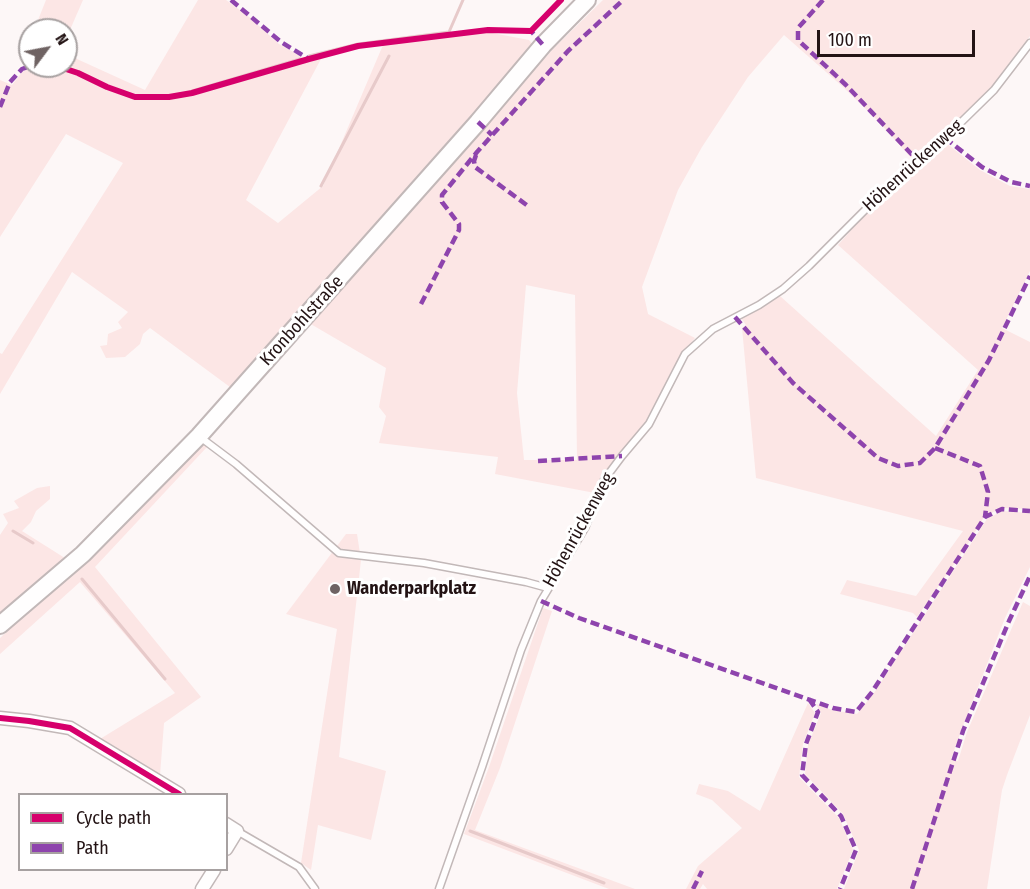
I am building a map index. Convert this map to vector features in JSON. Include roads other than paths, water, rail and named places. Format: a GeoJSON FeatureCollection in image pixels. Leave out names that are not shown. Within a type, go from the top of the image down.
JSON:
{"type":"FeatureCollection","features":[{"type":"Feature","properties":{"kind":"main road","name":"Kronbohlstraße"},"geometry":{"type":"LineString","coordinates":[[0,625],[83,554],[199,436],[456,148],[543,45],[587,0]]}},
{"type":"Feature","properties":{"kind":"street"},"geometry":{"type":"LineString","coordinates":[[0,718],[70,728],[176,793]]}},
{"type":"Feature","properties":{"kind":"street"},"geometry":{"type":"LineString","coordinates":[[228,842],[232,827]]}},
{"type":"Feature","properties":{"kind":"street"},"geometry":{"type":"LineString","coordinates":[[202,889],[213,871]]}},
{"type":"Feature","properties":{"kind":"lane","name":"Höhenrückenweg"},"geometry":{"type":"LineString","coordinates":[[439,889],[483,767],[521,650],[541,601],[585,528],[604,480],[649,424],[685,354],[713,329],[759,305],[792,282],[868,207],[945,138],[994,90],[1030,43]]}},
{"type":"Feature","properties":{"kind":"lane"},"geometry":{"type":"LineString","coordinates":[[199,436],[243,470],[339,553],[424,563],[548,588]]}},
{"type":"Feature","properties":{"kind":"lane"},"geometry":{"type":"LineString","coordinates":[[232,827],[299,867],[315,889]]}},
{"type":"Feature","properties":{"kind":"waterway"},"geometry":{"type":"LineString","coordinates":[[309,56],[358,44],[449,32],[463,0]]}},
{"type":"Feature","properties":{"kind":"waterway"},"geometry":{"type":"LineString","coordinates":[[321,186],[389,56]]}},
{"type":"Feature","properties":{"kind":"waterway"},"geometry":{"type":"LineString","coordinates":[[192,91],[300,59]]}},
{"type":"Feature","properties":{"kind":"waterway"},"geometry":{"type":"LineString","coordinates":[[13,531],[33,543]]}},
{"type":"Feature","properties":{"kind":"waterway"},"geometry":{"type":"LineString","coordinates":[[82,579],[165,679]]}},
{"type":"Feature","properties":{"kind":"waterway"},"geometry":{"type":"LineString","coordinates":[[470,831],[604,883]]}},
{"type":"Feature","properties":{"kind":"place","name":"Wanderparkplatz"},"geometry":{"type":"Point","coordinates":[335,589]}}]}
